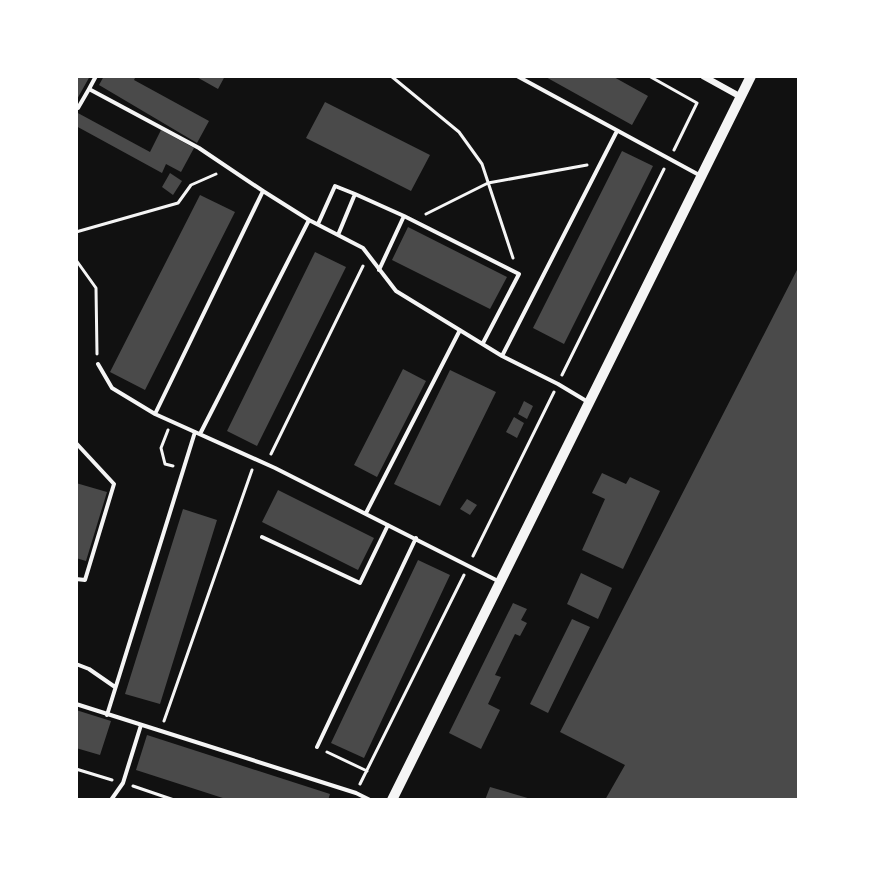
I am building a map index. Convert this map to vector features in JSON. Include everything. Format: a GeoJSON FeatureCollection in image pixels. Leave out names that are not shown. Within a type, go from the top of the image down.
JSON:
{"type":"FeatureCollection","features":[{"type":"Feature","properties":{"kind":"street"},"geometry":{"type":"LineString","coordinates":[[704,76],[741,97]]}},
{"type":"Feature","properties":{"kind":"street"},"geometry":{"type":"LineString","coordinates":[[392,800],[751,76]]}},
{"type":"Feature","properties":{"kind":"lane"},"geometry":{"type":"LineString","coordinates":[[78,108],[96,76]]}},
{"type":"Feature","properties":{"kind":"lane"},"geometry":{"type":"LineString","coordinates":[[517,76],[701,177]]}},
{"type":"Feature","properties":{"kind":"lane"},"geometry":{"type":"LineString","coordinates":[[89,89],[199,148],[309,220],[363,248],[396,291],[483,343],[502,357],[558,384],[589,403]]}},
{"type":"Feature","properties":{"kind":"lane"},"geometry":{"type":"LineString","coordinates":[[502,357],[617,131]]}},
{"type":"Feature","properties":{"kind":"lane"},"geometry":{"type":"LineString","coordinates":[[318,224],[335,186],[404,216],[519,274],[483,343]]}},
{"type":"Feature","properties":{"kind":"lane"},"geometry":{"type":"LineString","coordinates":[[155,414],[263,191]]}},
{"type":"Feature","properties":{"kind":"lane"},"geometry":{"type":"LineString","coordinates":[[338,235],[355,194]]}},
{"type":"Feature","properties":{"kind":"lane"},"geometry":{"type":"LineString","coordinates":[[379,270],[404,216]]}},
{"type":"Feature","properties":{"kind":"lane"},"geometry":{"type":"LineString","coordinates":[[107,715],[183,469],[198,433],[309,220]]}},
{"type":"Feature","properties":{"kind":"lane"},"geometry":{"type":"LineString","coordinates":[[366,513],[460,330]]}},
{"type":"Feature","properties":{"kind":"lane"},"geometry":{"type":"LineString","coordinates":[[98,364],[112,388],[155,414],[266,463],[500,582]]}},
{"type":"Feature","properties":{"kind":"lane"},"geometry":{"type":"LineString","coordinates":[[76,443],[114,484],[85,580],[76,579]]}},
{"type":"Feature","properties":{"kind":"lane"},"geometry":{"type":"LineString","coordinates":[[262,537],[360,583],[388,525]]}},
{"type":"Feature","properties":{"kind":"lane"},"geometry":{"type":"LineString","coordinates":[[317,747],[416,538]]}},
{"type":"Feature","properties":{"kind":"lane"},"geometry":{"type":"LineString","coordinates":[[76,664],[89,669],[115,687]]}},
{"type":"Feature","properties":{"kind":"lane"},"geometry":{"type":"LineString","coordinates":[[76,704],[356,793],[370,800]]}},
{"type":"Feature","properties":{"kind":"lane"},"geometry":{"type":"LineString","coordinates":[[111,800],[123,783],[141,725]]}},
{"type":"Feature","properties":{"kind":"path"},"geometry":{"type":"LineString","coordinates":[[391,76],[459,132],[482,164],[519,274]]}},
{"type":"Feature","properties":{"kind":"path"},"geometry":{"type":"LineString","coordinates":[[356,793],[697,103],[649,76]]}},
{"type":"Feature","properties":{"kind":"path"},"geometry":{"type":"LineString","coordinates":[[413,221],[488,183],[601,163]]}},
{"type":"Feature","properties":{"kind":"path"},"geometry":{"type":"LineString","coordinates":[[76,232],[178,202],[191,185],[228,168]]}},
{"type":"Feature","properties":{"kind":"path"},"geometry":{"type":"LineString","coordinates":[[266,463],[368,256]]}},
{"type":"Feature","properties":{"kind":"path"},"geometry":{"type":"LineString","coordinates":[[76,260],[96,288],[98,364]]}},
{"type":"Feature","properties":{"kind":"path"},"geometry":{"type":"LineString","coordinates":[[172,421],[161,448],[165,464],[183,469]]}},
{"type":"Feature","properties":{"kind":"path"},"geometry":{"type":"LineString","coordinates":[[160,732],[256,459]]}},
{"type":"Feature","properties":{"kind":"path"},"geometry":{"type":"LineString","coordinates":[[317,747],[367,771]]}},
{"type":"Feature","properties":{"kind":"building"},"geometry":{"type":"Polygon","coordinates":[[[76,76],[90,76],[76,101],[76,76]]]}},
{"type":"Feature","properties":{"kind":"building"},"geometry":{"type":"Polygon","coordinates":[[[104,76],[136,76],[134,80],[209,121],[197,143],[99,85],[104,76]]]}},
{"type":"Feature","properties":{"kind":"building"},"geometry":{"type":"Polygon","coordinates":[[[195,76],[225,76],[218,89],[195,76]]]}},
{"type":"Feature","properties":{"kind":"building"},"geometry":{"type":"Polygon","coordinates":[[[544,76],[612,76],[648,96],[632,125],[544,76]]]}},
{"type":"Feature","properties":{"kind":"building"},"geometry":{"type":"Polygon","coordinates":[[[325,102],[430,155],[411,191],[306,138],[325,102]]]}},
{"type":"Feature","properties":{"kind":"building"},"geometry":{"type":"Polygon","coordinates":[[[76,112],[150,152],[161,130],[194,148],[181,172],[166,164],[162,173],[76,126],[76,112]]]}},
{"type":"Feature","properties":{"kind":"building"},"geometry":{"type":"Polygon","coordinates":[[[622,151],[653,166],[564,344],[533,328],[622,151]]]}},
{"type":"Feature","properties":{"kind":"building"},"geometry":{"type":"Polygon","coordinates":[[[170,173],[182,181],[173,195],[162,187],[170,173]]]}},
{"type":"Feature","properties":{"kind":"building"},"geometry":{"type":"Polygon","coordinates":[[[200,195],[235,212],[145,390],[110,372],[200,195]]]}},
{"type":"Feature","properties":{"kind":"building"},"geometry":{"type":"Polygon","coordinates":[[[408,227],[507,277],[490,309],[392,260],[408,227]]]}},
{"type":"Feature","properties":{"kind":"building"},"geometry":{"type":"Polygon","coordinates":[[[315,252],[346,267],[257,446],[227,431],[315,252]]]}},
{"type":"Feature","properties":{"kind":"building"},"geometry":{"type":"Polygon","coordinates":[[[798,268],[798,800],[605,800],[625,765],[560,732],[798,268]]]}},
{"type":"Feature","properties":{"kind":"building"},"geometry":{"type":"Polygon","coordinates":[[[403,369],[426,381],[377,477],[354,465],[403,369]]]}},
{"type":"Feature","properties":{"kind":"building"},"geometry":{"type":"Polygon","coordinates":[[[450,370],[496,392],[440,506],[394,484],[450,370]]]}},
{"type":"Feature","properties":{"kind":"building"},"geometry":{"type":"Polygon","coordinates":[[[524,401],[533,406],[527,419],[518,414],[524,401]]]}},
{"type":"Feature","properties":{"kind":"building"},"geometry":{"type":"Polygon","coordinates":[[[514,417],[524,423],[517,438],[506,432],[514,417]]]}},
{"type":"Feature","properties":{"kind":"building"},"geometry":{"type":"Polygon","coordinates":[[[602,473],[626,484],[630,477],[660,491],[623,569],[582,550],[605,499],[592,493],[602,473]]]}},
{"type":"Feature","properties":{"kind":"building"},"geometry":{"type":"Polygon","coordinates":[[[76,483],[107,492],[86,561],[76,558],[76,483]]]}},
{"type":"Feature","properties":{"kind":"building"},"geometry":{"type":"Polygon","coordinates":[[[278,490],[374,538],[358,570],[262,522],[278,490]]]}},
{"type":"Feature","properties":{"kind":"building"},"geometry":{"type":"Polygon","coordinates":[[[467,499],[477,505],[470,515],[460,509],[467,499]]]}},
{"type":"Feature","properties":{"kind":"building"},"geometry":{"type":"Polygon","coordinates":[[[183,509],[217,520],[160,704],[125,694],[183,509]]]}},
{"type":"Feature","properties":{"kind":"building"},"geometry":{"type":"Polygon","coordinates":[[[418,560],[450,575],[364,758],[331,743],[418,560]]]}},
{"type":"Feature","properties":{"kind":"building"},"geometry":{"type":"Polygon","coordinates":[[[581,573],[612,588],[598,619],[567,604],[581,573]]]}},
{"type":"Feature","properties":{"kind":"building"},"geometry":{"type":"Polygon","coordinates":[[[513,603],[527,609],[521,620],[527,623],[520,636],[515,634],[495,675],[501,677],[488,704],[500,710],[481,749],[449,733],[513,603]]]}},
{"type":"Feature","properties":{"kind":"building"},"geometry":{"type":"Polygon","coordinates":[[[572,619],[590,627],[548,713],[530,704],[572,619]]]}},
{"type":"Feature","properties":{"kind":"building"},"geometry":{"type":"Polygon","coordinates":[[[76,710],[111,721],[100,755],[76,748],[76,710]]]}},
{"type":"Feature","properties":{"kind":"building"},"geometry":{"type":"Polygon","coordinates":[[[147,735],[330,794],[328,800],[229,800],[136,770],[147,735]]]}},
{"type":"Feature","properties":{"kind":"building"},"geometry":{"type":"Polygon","coordinates":[[[490,787],[531,799],[531,800],[485,800],[490,787]]]}}]}
